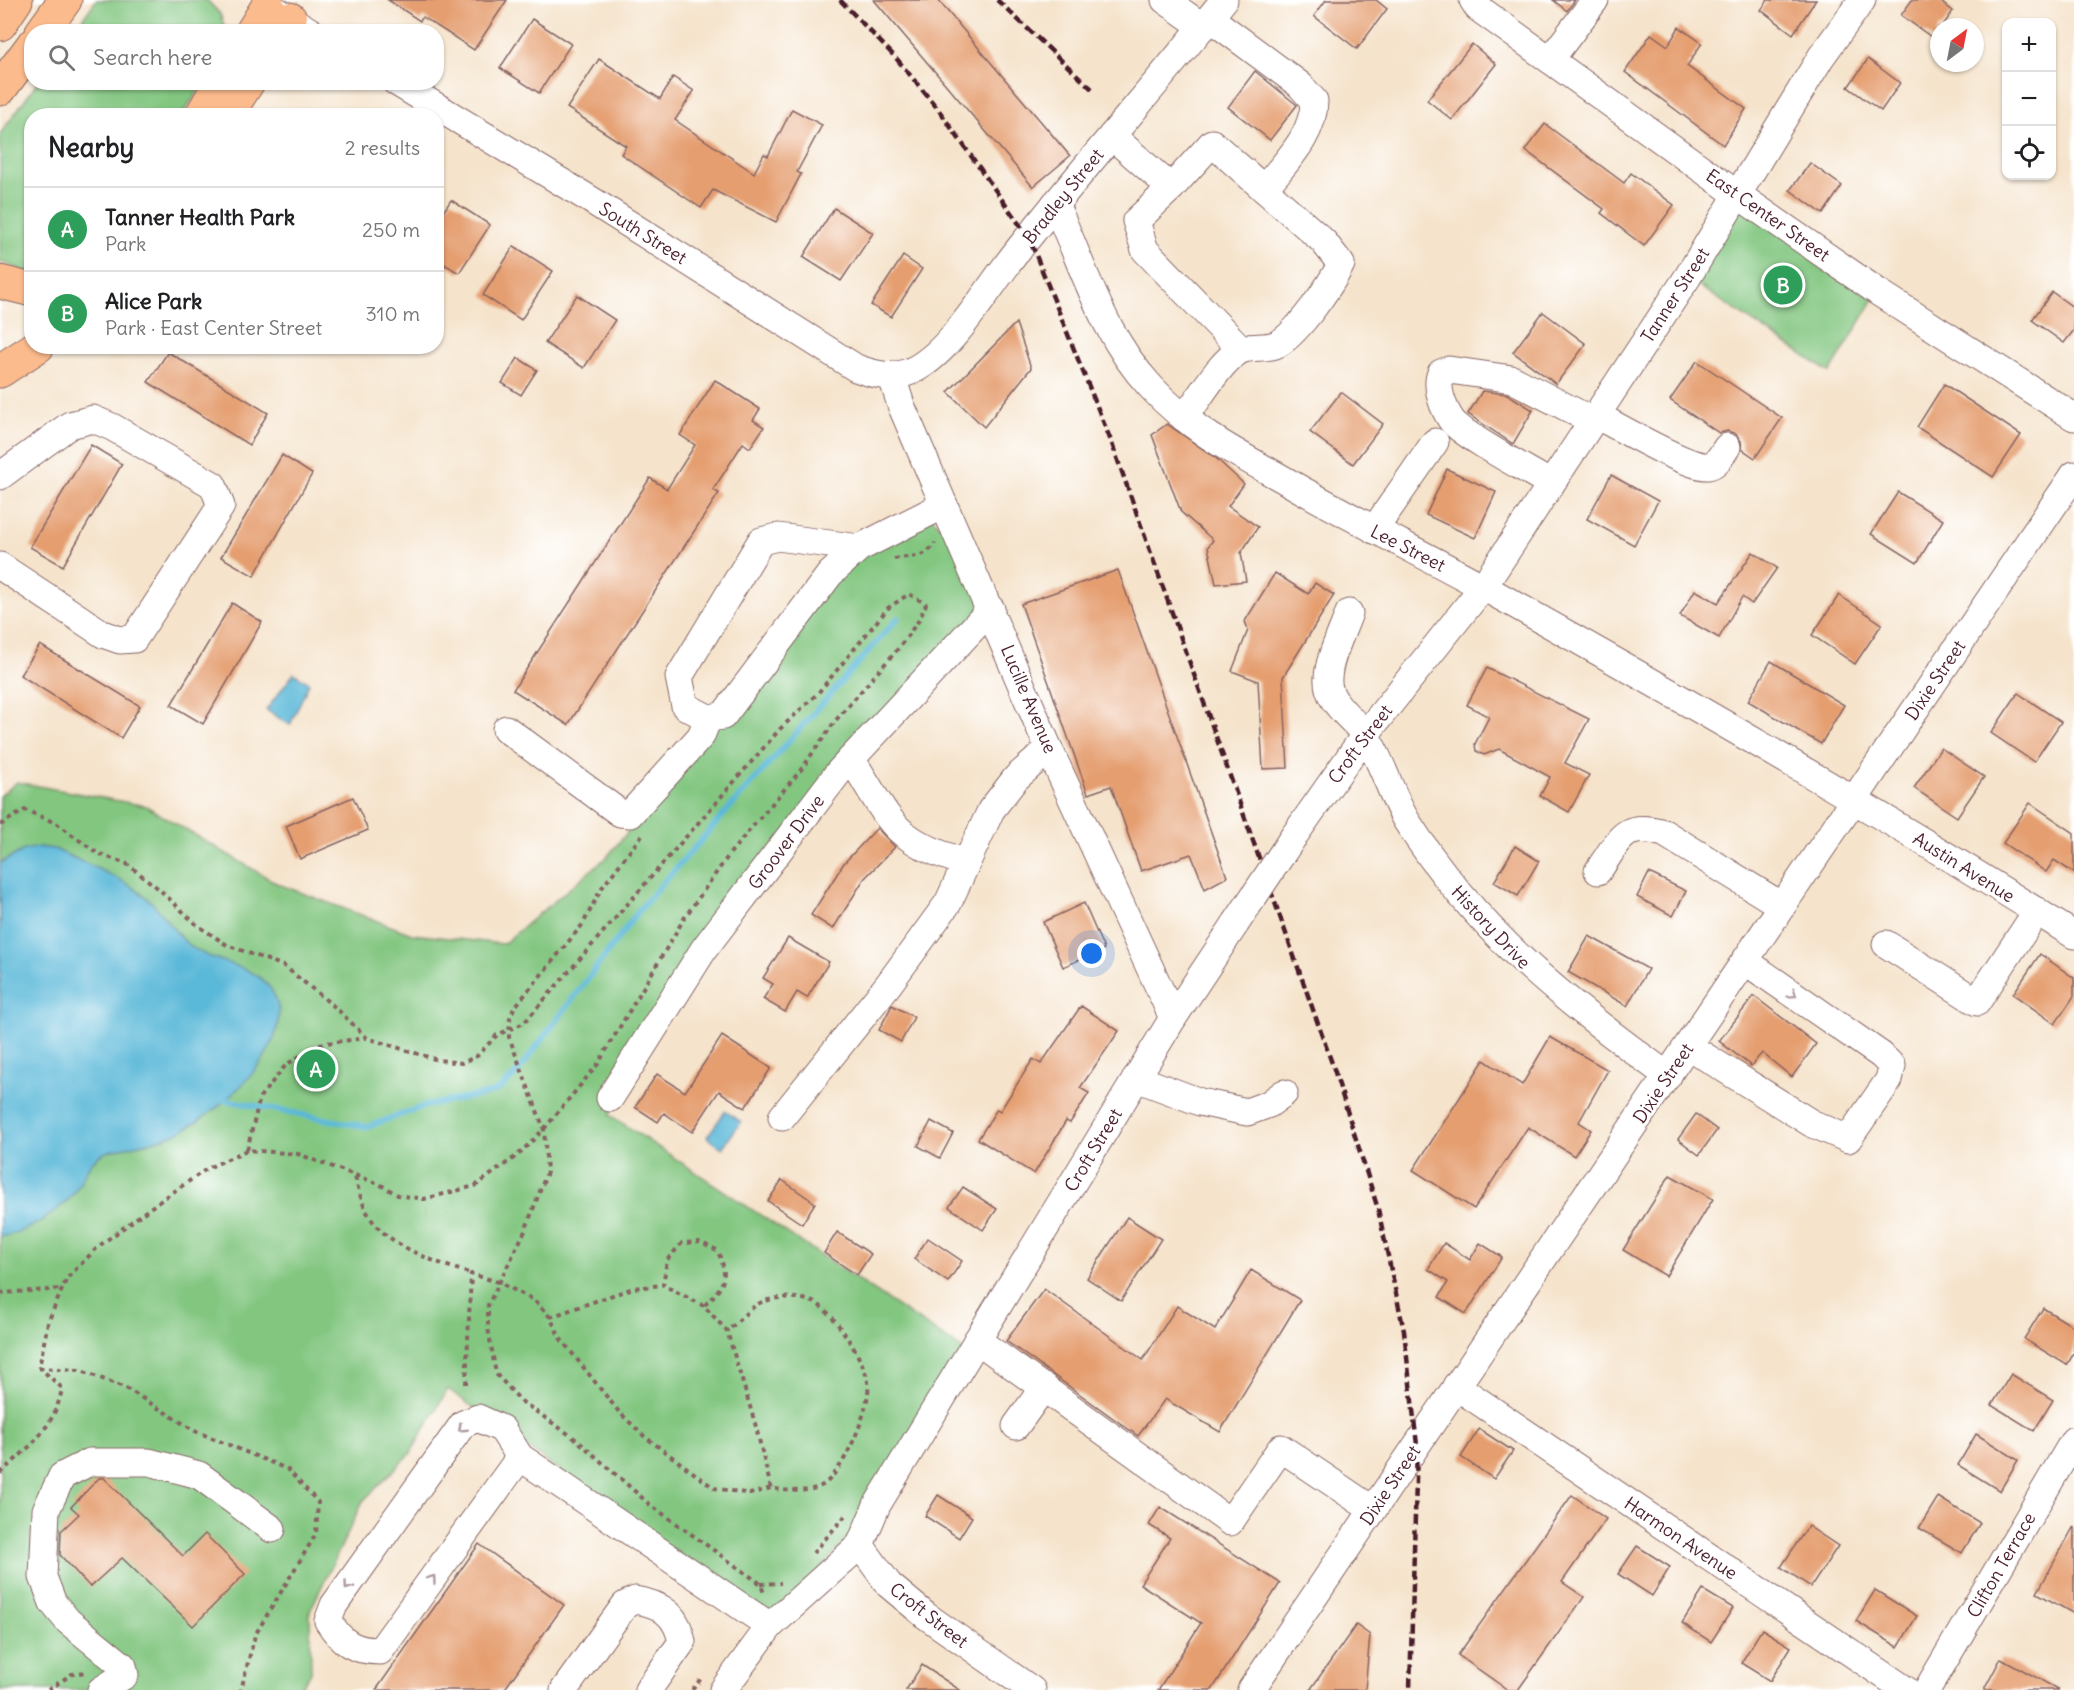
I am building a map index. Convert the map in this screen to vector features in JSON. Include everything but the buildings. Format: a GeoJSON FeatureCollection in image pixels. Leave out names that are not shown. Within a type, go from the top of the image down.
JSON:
{"type":"FeatureCollection","features":[{"type":"Feature","properties":{"kind":"main road"},"geometry":{"type":"LineString","coordinates":[[0,24],[16,0]]}},
{"type":"Feature","properties":{"kind":"main road"},"geometry":{"type":"LineString","coordinates":[[48,24],[65,0]]}},
{"type":"Feature","properties":{"kind":"main road"},"geometry":{"type":"LineString","coordinates":[[0,89],[24,57]]}},
{"type":"Feature","properties":{"kind":"main road"},"geometry":{"type":"LineString","coordinates":[[206,108],[216,90]]}},
{"type":"Feature","properties":{"kind":"main road"},"geometry":{"type":"LineString","coordinates":[[231,108],[243,90]]}},
{"type":"Feature","properties":{"kind":"main road"},"geometry":{"type":"LineString","coordinates":[[0,282],[24,288]]}},
{"type":"Feature","properties":{"kind":"main road"},"geometry":{"type":"LineString","coordinates":[[0,371],[26,354]]}},
{"type":"Feature","properties":{"kind":"street"},"geometry":{"type":"LineString","coordinates":[[1165,0],[1212,15],[1300,84],[1314,101],[1314,117],[1303,139],[1264,189]]}},
{"type":"Feature","properties":{"kind":"street"},"geometry":{"type":"LineString","coordinates":[[1550,60],[1595,0]]}},
{"type":"Feature","properties":{"kind":"street","name":"Tanner Street"},"geometry":{"type":"LineString","coordinates":[[1483,587],[1687,279],[1821,57],[1862,0]]}},
{"type":"Feature","properties":{"kind":"street","name":"East Center Street"},"geometry":{"type":"LineString","coordinates":[[1478,3],[1550,60],[1738,195],[1878,292],[2074,417]]}},
{"type":"Feature","properties":{"kind":"street","name":"Bradley Street"},"geometry":{"type":"LineString","coordinates":[[892,377],[918,368],[936,354],[1055,204],[1212,15]]}},
{"type":"Feature","properties":{"kind":"street","name":"South Street"},"geometry":{"type":"LineString","coordinates":[[409,90],[439,108]]}},
{"type":"Feature","properties":{"kind":"street","name":"South Street"},"geometry":{"type":"LineString","coordinates":[[444,111],[591,200],[856,368],[892,377]]}},
{"type":"Feature","properties":{"kind":"street"},"geometry":{"type":"LineString","coordinates":[[1112,136],[1171,188]]}},
{"type":"Feature","properties":{"kind":"street"},"geometry":{"type":"LineString","coordinates":[[1184,418],[1228,360],[1241,349],[1276,345],[1300,322],[1332,283],[1341,264],[1323,241],[1212,143],[1171,188],[1136,221],[1145,250],[1241,349]]}},
{"type":"Feature","properties":{"kind":"street","name":"Lee Street"},"geometry":{"type":"LineString","coordinates":[[1055,204],[1112,336],[1149,386],[1184,418],[1221,444],[1374,530],[1483,587],[1854,799]]}},
{"type":"Feature","properties":{"kind":"street"},"geometry":{"type":"LineString","coordinates":[[1551,484],[1453,422],[1442,401],[1437,382],[1441,373],[1449,370],[1512,379],[1666,453],[1706,467],[1715,464],[1727,447]]}},
{"type":"Feature","properties":{"kind":"street","name":"Lucille Avenue"},"geometry":{"type":"LineString","coordinates":[[892,377],[901,405],[991,609],[1049,749],[1173,1018]]}},
{"type":"Feature","properties":{"kind":"street"},"geometry":{"type":"LineString","coordinates":[[0,476],[70,425],[93,419],[112,427],[213,485],[221,506],[134,639],[120,640],[103,634],[0,566]]}},
{"type":"Feature","properties":{"kind":"street"},"geometry":{"type":"LineString","coordinates":[[1374,530],[1435,442]]}},
{"type":"Feature","properties":{"kind":"street","name":"Dixie Street"},"geometry":{"type":"LineString","coordinates":[[1251,1690],[2074,475]]}},
{"type":"Feature","properties":{"kind":"street"},"geometry":{"type":"LineString","coordinates":[[859,548],[778,537],[761,541],[679,677],[685,706],[708,718],[723,716],[830,574],[859,548],[944,505]]}},
{"type":"Feature","properties":{"kind":"street","name":"Croft Street"},"geometry":{"type":"LineString","coordinates":[[1032,1690],[925,1615],[889,1585],[860,1545],[877,1505],[1173,1018],[1294,836],[1365,735],[1483,587]]}},
{"type":"Feature","properties":{"kind":"street","name":"Groover Drive"},"geometry":{"type":"LineString","coordinates":[[610,1098],[704,949],[850,759],[991,609]]}},
{"type":"Feature","properties":{"kind":"street","name":"History Drive"},"geometry":{"type":"LineString","coordinates":[[1349,613],[1328,679],[1332,696],[1365,735],[1405,818],[1458,896],[1510,951],[1563,999],[1668,1076]]}},
{"type":"Feature","properties":{"kind":"street"},"geometry":{"type":"LineString","coordinates":[[506,729],[620,813],[630,814],[700,736],[708,718]]}},
{"type":"Feature","properties":{"kind":"street"},"geometry":{"type":"LineString","coordinates":[[782,1117],[888,985],[948,903],[991,810],[1016,778],[1049,749]]}},
{"type":"Feature","properties":{"kind":"street"},"geometry":{"type":"LineString","coordinates":[[850,759],[892,823],[924,846],[942,855],[965,862]]}},
{"type":"Feature","properties":{"kind":"street","name":"Austin Avenue"},"geometry":{"type":"LineString","coordinates":[[1854,799],[2074,935]]}},
{"type":"Feature","properties":{"kind":"street"},"geometry":{"type":"LineString","coordinates":[[1598,871],[1624,833],[1643,827],[1664,833],[1782,906]]}},
{"type":"Feature","properties":{"kind":"street"},"geometry":{"type":"LineString","coordinates":[[1886,944],[1977,1002],[2037,911]]}},
{"type":"Feature","properties":{"kind":"street"},"geometry":{"type":"LineString","coordinates":[[1688,1046],[1811,1122],[1848,1139],[1889,1080],[1892,1066],[1860,1040],[1745,961]]}},
{"type":"Feature","properties":{"kind":"street"},"geometry":{"type":"LineString","coordinates":[[1136,1078],[1200,1102],[1247,1112],[1269,1104],[1284,1093]]}},
{"type":"Feature","properties":{"kind":"street"},"geometry":{"type":"LineString","coordinates":[[977,1340],[1230,1522],[1281,1448],[1373,1510]]}},
{"type":"Feature","properties":{"kind":"street","name":"Harmon Avenue"},"geometry":{"type":"LineString","coordinates":[[1456,1386],[1906,1690]]}},
{"type":"Feature","properties":{"kind":"street"},"geometry":{"type":"LineString","coordinates":[[1016,1426],[1044,1387]]}},
{"type":"Feature","properties":{"kind":"street"},"geometry":{"type":"LineString","coordinates":[[520,1457],[380,1651],[363,1651],[339,1638],[328,1621],[334,1605],[463,1424],[478,1418],[502,1429],[520,1457],[761,1620]]}},
{"type":"Feature","properties":{"kind":"street","name":"Clifton Terrace"},"geometry":{"type":"LineString","coordinates":[[1927,1690],[2074,1440]]}},
{"type":"Feature","properties":{"kind":"street"},"geometry":{"type":"LineString","coordinates":[[102,1689],[125,1675],[123,1666],[68,1621],[52,1603],[43,1577],[46,1510],[62,1476],[90,1462],[148,1462],[199,1475],[272,1529]]}},
{"type":"Feature","properties":{"kind":"street"},"geometry":{"type":"LineString","coordinates":[[715,1680],[761,1620],[860,1545]]}},
{"type":"Feature","properties":{"kind":"street"},"geometry":{"type":"LineString","coordinates":[[564,1690],[625,1605],[635,1600],[653,1603],[669,1612],[679,1626],[682,1642],[648,1690]]}},
{"type":"Feature","properties":{"kind":"path"},"geometry":{"type":"LineString","coordinates":[[0,1473],[30,1446],[58,1409],[62,1388],[39,1368],[48,1322],[68,1278],[99,1246],[208,1168],[247,1150],[298,1154],[379,1185],[398,1195],[424,1199],[475,1185],[518,1155],[544,1129],[597,1064],[685,917],[731,852],[800,771],[836,720],[897,650],[920,620],[926,604],[909,594],[888,608],[818,693],[780,729],[520,1027],[497,1035],[477,1056],[462,1063],[438,1060],[367,1038],[320,1044],[286,1065],[260,1098],[247,1150]]}},
{"type":"Feature","properties":{"kind":"path"},"geometry":{"type":"LineString","coordinates":[[0,825],[25,810],[56,823],[97,853],[127,864],[159,889],[196,925],[227,945],[284,966],[336,1008],[367,1038]]}},
{"type":"Feature","properties":{"kind":"path"},"geometry":{"type":"LineString","coordinates":[[515,1051],[544,1129],[547,1172],[525,1231],[488,1305],[488,1328],[496,1374],[521,1401],[577,1440],[649,1504],[761,1584],[765,1597],[761,1620]]}},
{"type":"Feature","properties":{"kind":"path"},"geometry":{"type":"LineString","coordinates":[[355,1177],[362,1202],[371,1219],[398,1243],[438,1263],[498,1282],[534,1300],[550,1317],[560,1338],[619,1412],[679,1463],[714,1488],[750,1494],[771,1488],[785,1491],[821,1486],[844,1462],[866,1412],[868,1382],[854,1349],[835,1321],[818,1304],[788,1297],[760,1303],[727,1331]]}},
{"type":"Feature","properties":{"kind":"path"},"geometry":{"type":"LineString","coordinates":[[663,1285],[667,1260],[681,1243],[699,1242],[717,1250],[724,1265],[724,1280],[704,1306]]}},
{"type":"Feature","properties":{"kind":"path"},"geometry":{"type":"LineString","coordinates":[[466,1384],[471,1275],[475,1276]]}},
{"type":"Feature","properties":{"kind":"path"},"geometry":{"type":"LineString","coordinates":[[550,1317],[633,1288],[663,1285],[704,1306],[727,1331],[755,1423],[771,1488]]}},
{"type":"Feature","properties":{"kind":"path"},"geometry":{"type":"LineString","coordinates":[[0,1293],[63,1289]]}},
{"type":"Feature","properties":{"kind":"path"},"geometry":{"type":"LineString","coordinates":[[48,1690],[72,1674],[88,1672],[102,1689]]}},
{"type":"Feature","properties":{"kind":"path"},"geometry":{"type":"LineString","coordinates":[[692,1690],[715,1680]]}},
{"type":"Feature","properties":{"kind":"green space"},"geometry":{"type":"Polygon","coordinates":[[[96,0],[207,0],[220,14],[224,24],[79,24],[96,0]]]}},
{"type":"Feature","properties":{"kind":"green space"},"geometry":{"type":"Polygon","coordinates":[[[32,90],[199,90],[187,108],[24,108],[24,271],[0,262],[0,134],[32,90]]]}},
{"type":"Feature","properties":{"kind":"green space"},"geometry":{"type":"Polygon","coordinates":[[[1738,195],[1878,292],[1830,373],[1687,278],[1738,195]]]}},
{"type":"Feature","properties":{"kind":"green space"},"geometry":{"type":"Polygon","coordinates":[[[928,513],[945,531],[991,609],[838,773],[656,1023],[610,1115],[969,1354],[877,1505],[770,1626],[448,1389],[410,1454],[363,1501],[310,1611],[311,1672],[299,1690],[0,1690],[0,796],[17,782],[146,806],[278,884],[412,934],[503,944],[607,857],[723,716],[830,574],[928,513]]]}},
{"type":"Feature","properties":{"kind":"water"},"geometry":{"type":"Polygon","coordinates":[[[294,673],[309,683],[290,725],[266,710],[294,673]]]}},
{"type":"Feature","properties":{"kind":"water"},"geometry":{"type":"Polygon","coordinates":[[[39,847],[55,849],[137,890],[153,904],[189,945],[210,957],[255,974],[272,991],[278,1011],[276,1032],[266,1054],[252,1074],[214,1110],[177,1133],[101,1155],[91,1163],[76,1190],[61,1206],[32,1226],[0,1237],[0,863],[24,850],[39,847]]]}},
{"type":"Feature","properties":{"kind":"water"},"geometry":{"type":"Polygon","coordinates":[[[725,1111],[741,1122],[722,1148],[707,1137],[725,1111]]]}},
{"type":"Feature","properties":{"kind":"waterway"},"geometry":{"type":"LineString","coordinates":[[220,1099],[367,1127],[425,1106],[487,1094],[500,1089],[517,1073],[640,909],[898,618]]}},
{"type":"Feature","properties":{"kind":"railway"},"geometry":{"type":"LineString","coordinates":[[840,0],[896,58],[938,109],[1029,238],[1111,441],[1333,1066],[1378,1209],[1404,1331],[1417,1445],[1410,1690]]}},
{"type":"Feature","properties":{"kind":"railway"},"geometry":{"type":"LineString","coordinates":[[997,0],[1092,89]]}},
{"type":"Feature","properties":{"kind":"place","name":"Alice Park"},"geometry":{"type":"Point","coordinates":[1783,285]}},
{"type":"Feature","properties":{"kind":"place","name":"Tanner Health Park"},"geometry":{"type":"Point","coordinates":[316,1069]}}]}
